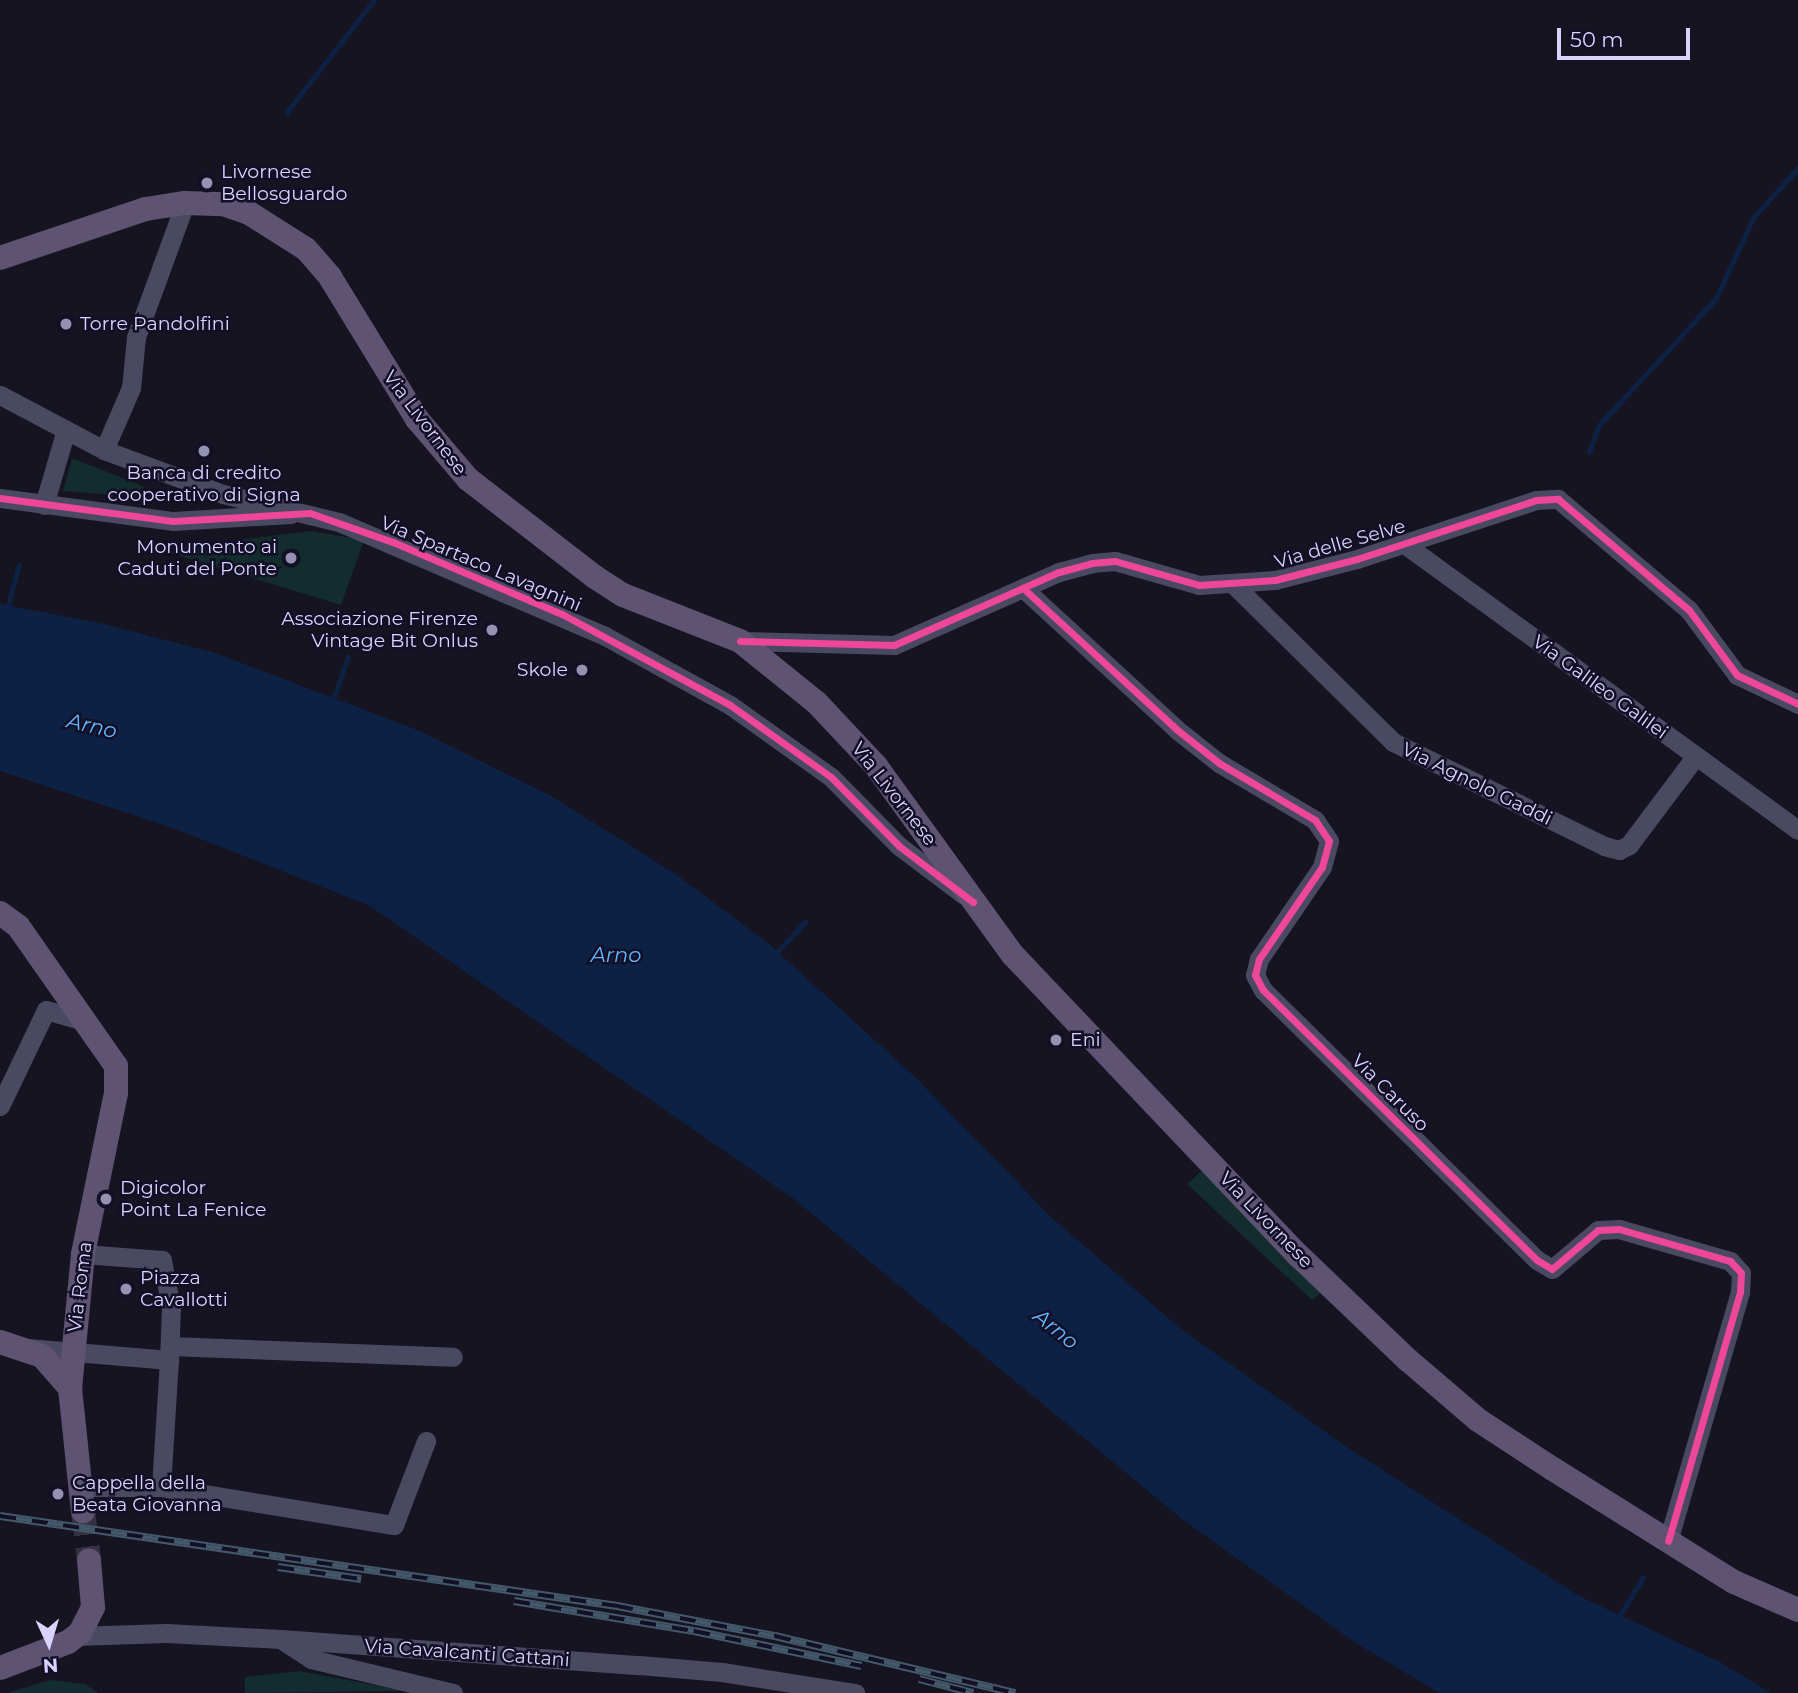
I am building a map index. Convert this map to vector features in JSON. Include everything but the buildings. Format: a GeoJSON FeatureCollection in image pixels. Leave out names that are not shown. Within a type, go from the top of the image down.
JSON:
{"type":"FeatureCollection","features":[{"type":"Feature","properties":{"kind":"main road","name":"Via Livornese"},"geometry":{"type":"LineString","coordinates":[[0,258],[146,209],[185,203],[223,204],[249,213],[306,249],[330,277],[417,419],[468,479],[543,539],[623,595],[740,641],[816,702],[876,766],[1013,955],[1299,1256],[1408,1360],[1478,1420],[1734,1582],[1798,1609]]}},
{"type":"Feature","properties":{"kind":"main road"},"geometry":{"type":"LineString","coordinates":[[0,914],[18,926],[84,1021]]}},
{"type":"Feature","properties":{"kind":"main road","name":"Via Roma"},"geometry":{"type":"LineString","coordinates":[[83,1511],[69,1388],[83,1254],[116,1093],[116,1066],[84,1021]]}},
{"type":"Feature","properties":{"kind":"main road"},"geometry":{"type":"LineString","coordinates":[[0,1342],[26,1348],[42,1356],[69,1388]]}},
{"type":"Feature","properties":{"kind":"main road"},"geometry":{"type":"LineString","coordinates":[[0,1668],[77,1636],[93,1607],[89,1560]]}},
{"type":"Feature","properties":{"kind":"street"},"geometry":{"type":"LineString","coordinates":[[104,450],[131,388],[136,337],[185,203]]}},
{"type":"Feature","properties":{"kind":"street","name":"Via Spartaco Lavagnini"},"geometry":{"type":"LineString","coordinates":[[0,395],[65,433],[104,450],[223,494],[310,513],[393,542],[562,614],[730,705],[831,777],[899,846],[973,902]]}},
{"type":"Feature","properties":{"kind":"street"},"geometry":{"type":"LineString","coordinates":[[44,505],[65,433]]}},
{"type":"Feature","properties":{"kind":"street"},"geometry":{"type":"LineString","coordinates":[[0,498],[173,522],[310,513]]}},
{"type":"Feature","properties":{"kind":"street","name":"Via delle Selve"},"geometry":{"type":"LineString","coordinates":[[740,641],[894,645],[1059,572],[1115,561],[1179,581],[1232,583],[1311,572],[1536,499],[1558,499],[1689,610],[1737,675],[1798,704]]}},
{"type":"Feature","properties":{"kind":"street","name":"Via Galileo Galilei"},"geometry":{"type":"LineString","coordinates":[[1403,543],[1798,830]]}},
{"type":"Feature","properties":{"kind":"street","name":"Via Agnolo Gaddi"},"geometry":{"type":"LineString","coordinates":[[1232,583],[1393,742],[1604,846],[1619,850],[1629,845],[1695,757]]}},
{"type":"Feature","properties":{"kind":"street","name":"Via Caruso"},"geometry":{"type":"LineString","coordinates":[[1024,589],[1175,729],[1219,763],[1315,820],[1329,841],[1322,867],[1259,959],[1255,975],[1263,990],[1537,1259],[1552,1269],[1598,1230],[1619,1229],[1730,1261],[1741,1273],[1740,1292],[1668,1541]]}},
{"type":"Feature","properties":{"kind":"street"},"geometry":{"type":"LineString","coordinates":[[0,1106],[46,1010],[84,1021]]}},
{"type":"Feature","properties":{"kind":"street"},"geometry":{"type":"LineString","coordinates":[[83,1254],[162,1260],[171,1308],[161,1487]]}},
{"type":"Feature","properties":{"kind":"street"},"geometry":{"type":"LineString","coordinates":[[26,1348],[73,1352],[453,1357]]}},
{"type":"Feature","properties":{"kind":"street"},"geometry":{"type":"LineString","coordinates":[[79,1486],[161,1487],[394,1525],[426,1441]]}},
{"type":"Feature","properties":{"kind":"street","name":"Via Cavalcanti Cattani"},"geometry":{"type":"LineString","coordinates":[[77,1636],[166,1633],[281,1639],[722,1672],[855,1693]]}},
{"type":"Feature","properties":{"kind":"street"},"geometry":{"type":"LineString","coordinates":[[281,1639],[311,1659],[453,1693]]}},
{"type":"Feature","properties":{"kind":"green space"},"geometry":{"type":"Polygon","coordinates":[[[72,458],[138,484],[145,488],[143,497],[63,491],[72,458]]]}},
{"type":"Feature","properties":{"kind":"green space"},"geometry":{"type":"Polygon","coordinates":[[[310,531],[364,540],[341,605],[171,553],[178,548],[310,531]]]}},
{"type":"Feature","properties":{"kind":"green space"},"geometry":{"type":"Polygon","coordinates":[[[1206,1167],[1323,1292],[1312,1300],[1187,1184],[1206,1167]]]}},
{"type":"Feature","properties":{"kind":"green space"},"geometry":{"type":"Polygon","coordinates":[[[299,1671],[406,1691],[245,1693],[245,1677],[299,1671]]]}},
{"type":"Feature","properties":{"kind":"green space"},"geometry":{"type":"Polygon","coordinates":[[[50,1680],[85,1684],[98,1693],[7,1693],[50,1680]]]}},
{"type":"Feature","properties":{"kind":"water","name":"Arno"},"geometry":{"type":"Polygon","coordinates":[[[0,604],[104,624],[215,653],[420,731],[551,796],[674,873],[769,944],[914,1076],[1053,1219],[1181,1329],[1345,1446],[1579,1596],[1722,1663],[1770,1693],[1439,1693],[1356,1643],[1182,1519],[794,1199],[370,906],[173,828],[0,771],[0,604]]]}},
{"type":"Feature","properties":{"kind":"waterway"},"geometry":{"type":"LineString","coordinates":[[287,112],[374,0]]}},
{"type":"Feature","properties":{"kind":"waterway"},"geometry":{"type":"LineString","coordinates":[[1589,452],[1599,425],[1716,298],[1753,218],[1798,168]]}},
{"type":"Feature","properties":{"kind":"waterway"},"geometry":{"type":"LineString","coordinates":[[8,606],[19,564]]}},
{"type":"Feature","properties":{"kind":"waterway"},"geometry":{"type":"LineString","coordinates":[[334,697],[348,656]]}},
{"type":"Feature","properties":{"kind":"waterway"},"geometry":{"type":"LineString","coordinates":[[777,952],[806,921]]}},
{"type":"Feature","properties":{"kind":"waterway"},"geometry":{"type":"LineString","coordinates":[[1620,1615],[1643,1577]]}},
{"type":"Feature","properties":{"kind":"tunnel"},"geometry":{"type":"LineString","coordinates":[[83,1511],[89,1560]]}},
{"type":"Feature","properties":{"kind":"railway"},"geometry":{"type":"LineString","coordinates":[[0,1516],[617,1606],[775,1636],[1015,1693]]}},
{"type":"Feature","properties":{"kind":"railway"},"geometry":{"type":"LineString","coordinates":[[278,1567],[361,1579]]}},
{"type":"Feature","properties":{"kind":"railway"},"geometry":{"type":"LineString","coordinates":[[514,1601],[694,1631],[861,1666]]}},
{"type":"Feature","properties":{"kind":"railway"},"geometry":{"type":"LineString","coordinates":[[919,1679],[973,1693]]}},
{"type":"Feature","properties":{"kind":"cycle path"},"geometry":{"type":"LineString","coordinates":[[0,498],[173,521],[310,513],[393,542],[562,614],[730,705],[831,777],[899,846],[973,902]]}},
{"type":"Feature","properties":{"kind":"cycle path"},"geometry":{"type":"LineString","coordinates":[[740,641],[894,645],[1059,572],[1092,563],[1115,561],[1199,585],[1275,580],[1357,559],[1536,500],[1558,499],[1689,610],[1737,675],[1798,704]]}},
{"type":"Feature","properties":{"kind":"cycle path"},"geometry":{"type":"LineString","coordinates":[[1024,589],[1176,729],[1219,763],[1315,820],[1329,841],[1322,867],[1259,959],[1255,975],[1263,990],[1537,1260],[1552,1269],[1598,1230],[1619,1229],[1730,1261],[1741,1273],[1740,1292],[1668,1541]]}},
{"type":"Feature","properties":{"kind":"place","name":"Livornese Bellosguardo"},"geometry":{"type":"Point","coordinates":[207,183]}},
{"type":"Feature","properties":{"kind":"place","name":"Torre Pandolfini"},"geometry":{"type":"Point","coordinates":[66,324]}},
{"type":"Feature","properties":{"kind":"place","name":"Banca di credito cooperativo di Signa"},"geometry":{"type":"Point","coordinates":[204,451]}},
{"type":"Feature","properties":{"kind":"place","name":"Monumento ai Caduti del Ponte"},"geometry":{"type":"Point","coordinates":[291,558]}},
{"type":"Feature","properties":{"kind":"place","name":"Associazione Firenze Vintage Bit Onlus"},"geometry":{"type":"Point","coordinates":[492,630]}},
{"type":"Feature","properties":{"kind":"place","name":"Skole"},"geometry":{"type":"Point","coordinates":[582,670]}},
{"type":"Feature","properties":{"kind":"place","name":"Eni"},"geometry":{"type":"Point","coordinates":[1056,1040]}},
{"type":"Feature","properties":{"kind":"place","name":"Digicolor Point La Fenice"},"geometry":{"type":"Point","coordinates":[106,1199]}},
{"type":"Feature","properties":{"kind":"place","name":"Piazza Cavallotti"},"geometry":{"type":"Point","coordinates":[126,1289]}},
{"type":"Feature","properties":{"kind":"place","name":"Cappella della Beata Giovanna"},"geometry":{"type":"Point","coordinates":[58,1494]}}]}
